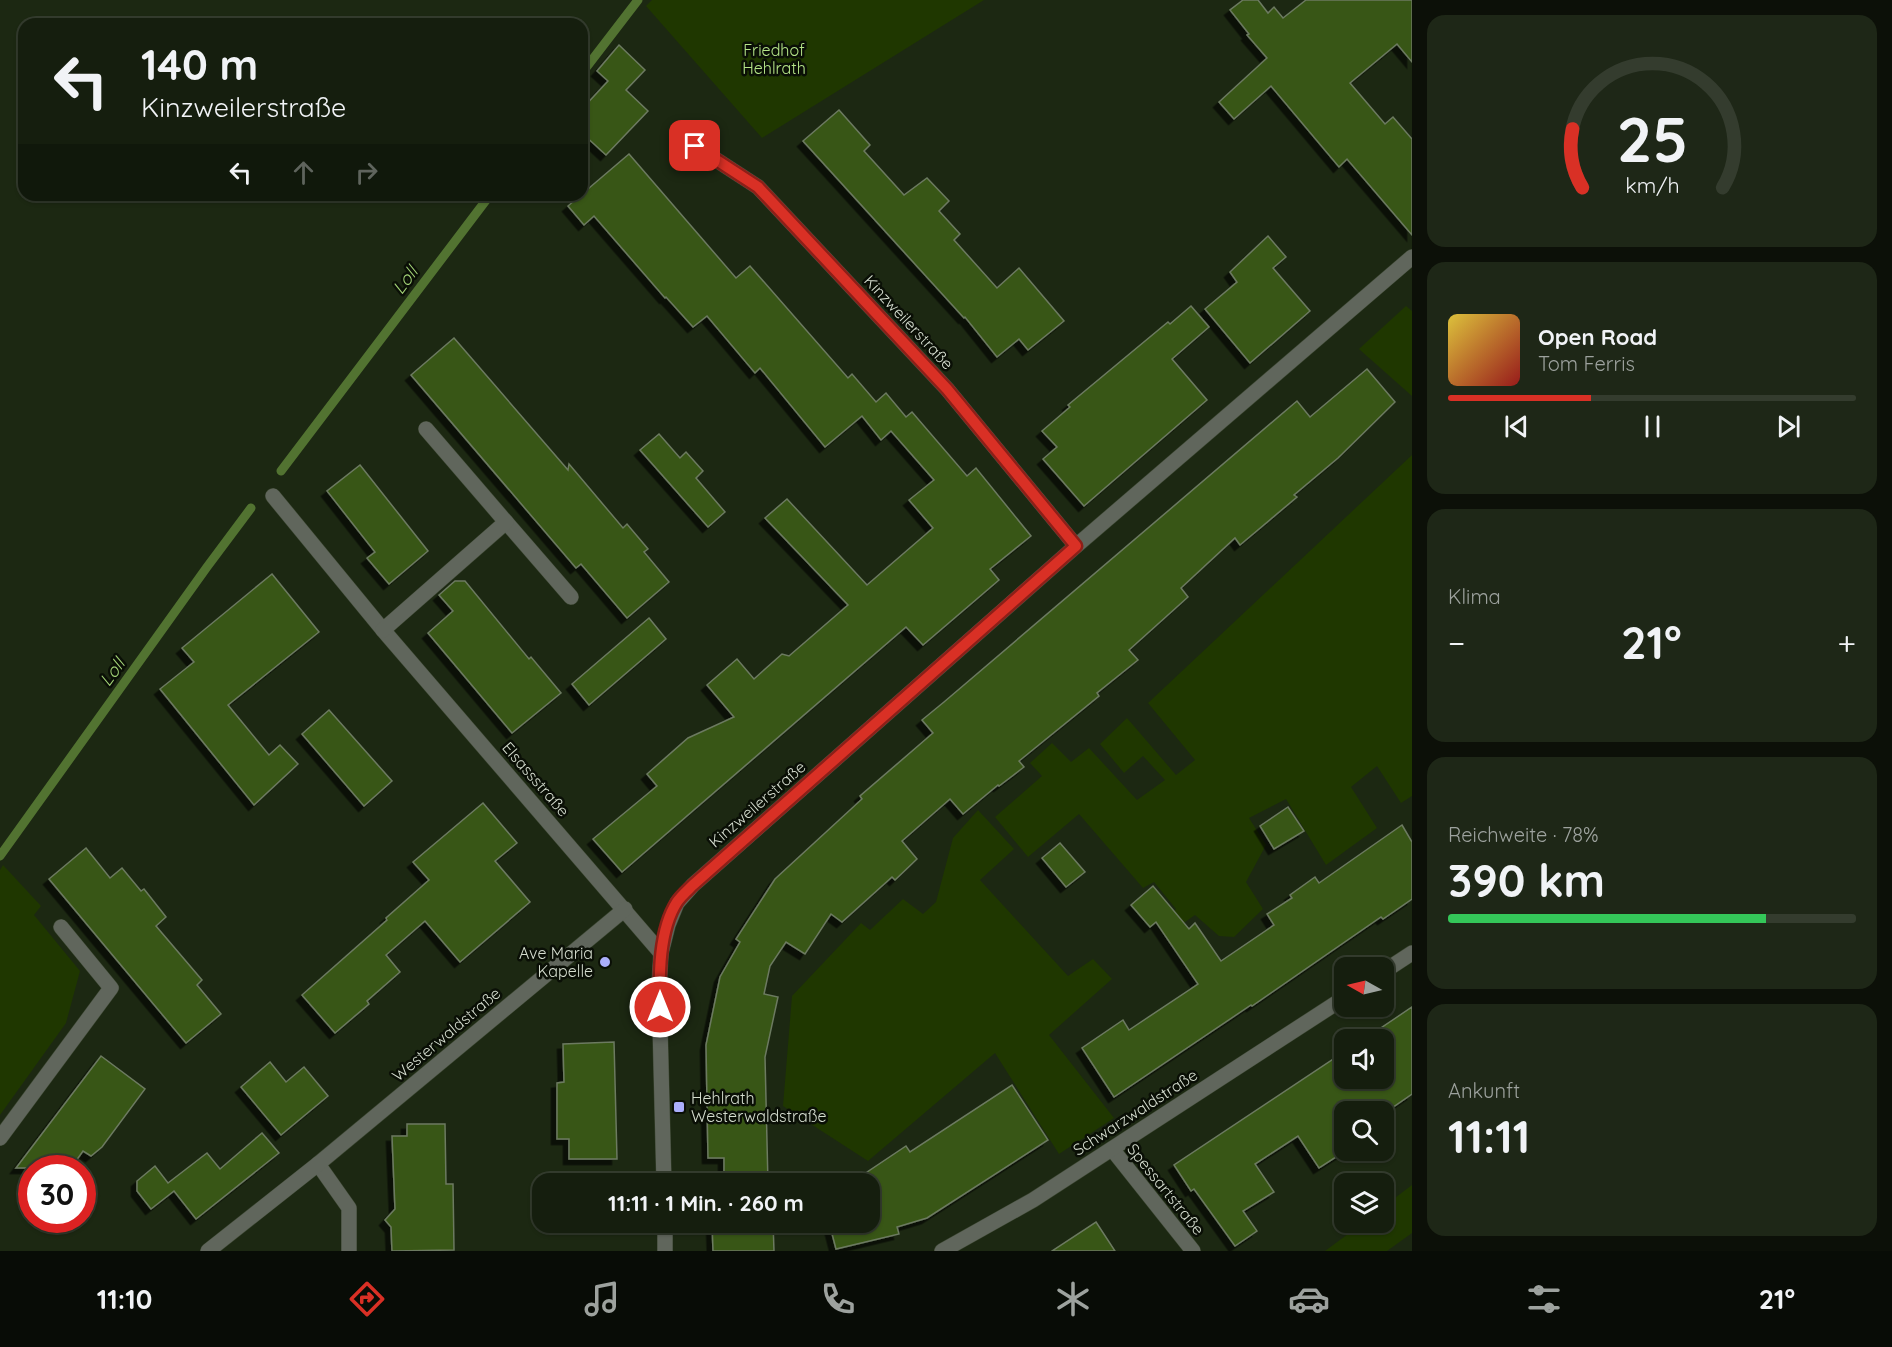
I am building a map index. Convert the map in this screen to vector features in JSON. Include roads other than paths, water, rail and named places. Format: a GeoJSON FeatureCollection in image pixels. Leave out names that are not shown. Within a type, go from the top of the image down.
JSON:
{"type":"FeatureCollection","features":[{"type":"Feature","properties":{"kind":"street","name":"Kinzweilerstraße"},"geometry":{"type":"LineString","coordinates":[[695,146],[758,187],[947,389],[1076,546]]}},
{"type":"Feature","properties":{"kind":"street","name":"Kinzweilerstraße"},"geometry":{"type":"LineString","coordinates":[[664,1173],[659,986],[661,953],[668,925],[677,903],[693,885],[1076,546],[1412,257]]}},
{"type":"Feature","properties":{"kind":"street"},"geometry":{"type":"LineString","coordinates":[[426,429],[571,597]]}},
{"type":"Feature","properties":{"kind":"street","name":"Elsassstraße"},"geometry":{"type":"LineString","coordinates":[[273,496],[383,630],[661,953]]}},
{"type":"Feature","properties":{"kind":"street"},"geometry":{"type":"LineString","coordinates":[[383,630],[506,522]]}},
{"type":"Feature","properties":{"kind":"street","name":"Westerwaldstraße"},"geometry":{"type":"LineString","coordinates":[[208,1251],[318,1164],[625,909]]}},
{"type":"Feature","properties":{"kind":"street"},"geometry":{"type":"LineString","coordinates":[[0,1138],[111,988],[61,927]]}},
{"type":"Feature","properties":{"kind":"street"},"geometry":{"type":"LineString","coordinates":[[1394,965],[1412,953]]}},
{"type":"Feature","properties":{"kind":"street","name":"Schwarzwaldstraße"},"geometry":{"type":"LineString","coordinates":[[942,1251],[1033,1200],[1334,1005]]}},
{"type":"Feature","properties":{"kind":"street","name":"Spessartstraße"},"geometry":{"type":"LineString","coordinates":[[1112,1149],[1193,1251]]}},
{"type":"Feature","properties":{"kind":"street"},"geometry":{"type":"LineString","coordinates":[[318,1164],[349,1208],[349,1251]]}},
{"type":"Feature","properties":{"kind":"street"},"geometry":{"type":"LineString","coordinates":[[665,1233],[665,1251]]}},
{"type":"Feature","properties":{"kind":"waterway","name":"Loll"},"geometry":{"type":"LineString","coordinates":[[588,65],[638,0]]}},
{"type":"Feature","properties":{"kind":"waterway","name":"Loll"},"geometry":{"type":"LineString","coordinates":[[281,471],[485,201]]}},
{"type":"Feature","properties":{"kind":"waterway","name":"Loll"},"geometry":{"type":"LineString","coordinates":[[0,856],[251,508]]}},
{"type":"Feature","properties":{"kind":"place","name":"Ave Maria Kapelle"},"geometry":{"type":"Point","coordinates":[605,962]}},
{"type":"Feature","properties":{"kind":"place","name":"Hehlrath Westerwaldstraße"},"geometry":{"type":"Point","coordinates":[679,1107]}},
{"type":"Feature","properties":{"kind":"park label","name":"Friedhof Hehlrath"},"geometry":{"type":"Point","coordinates":[774,59]}}]}
